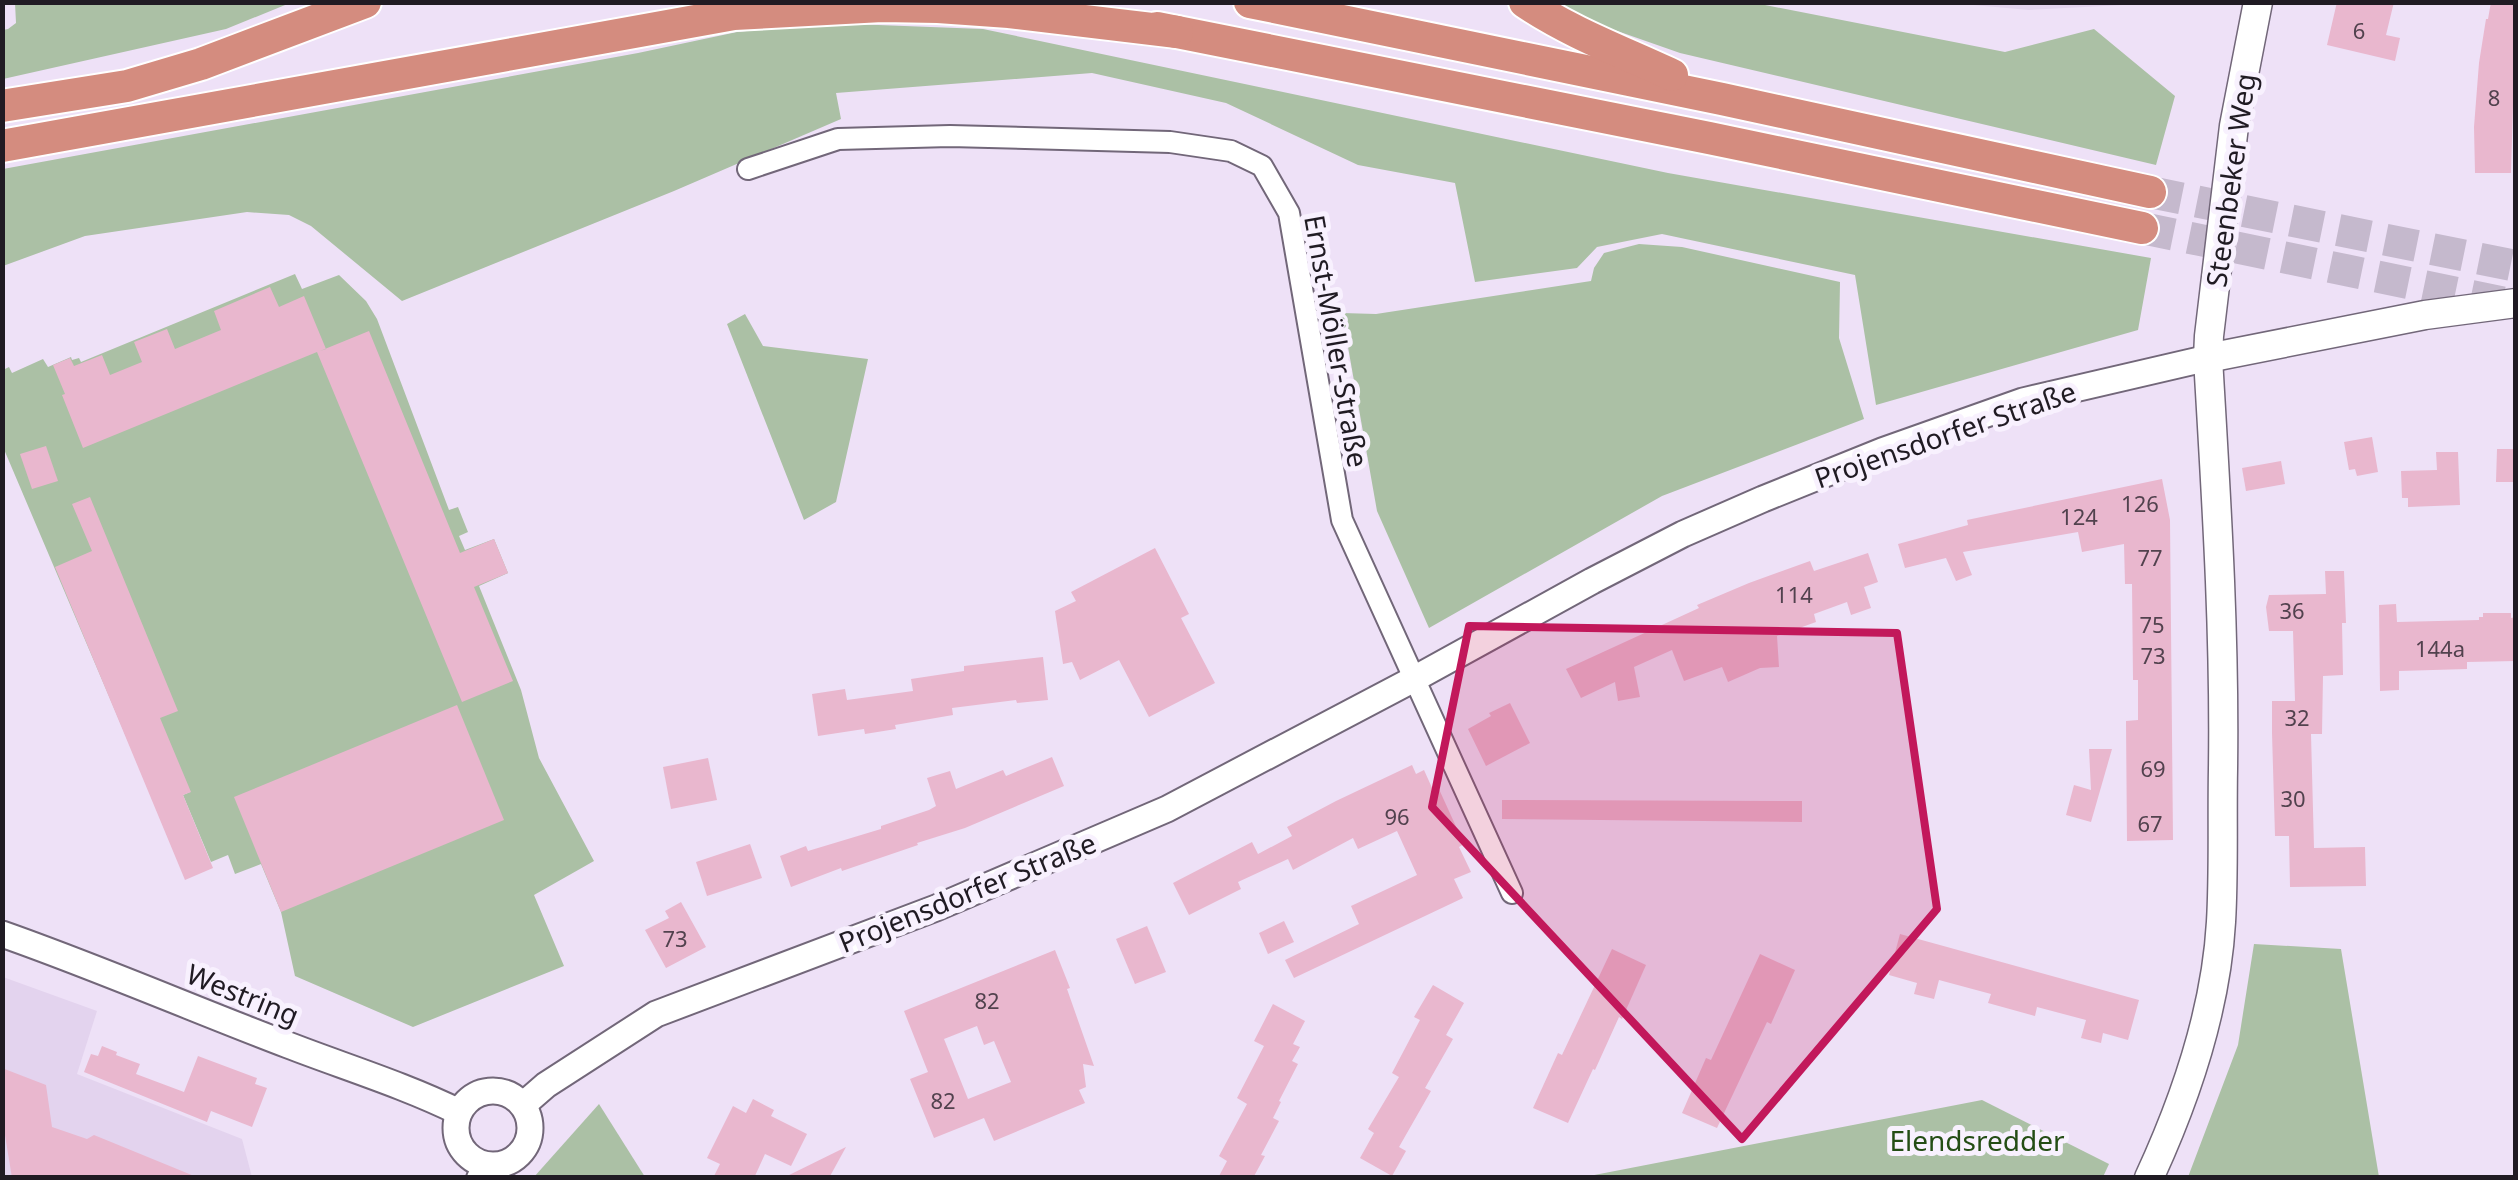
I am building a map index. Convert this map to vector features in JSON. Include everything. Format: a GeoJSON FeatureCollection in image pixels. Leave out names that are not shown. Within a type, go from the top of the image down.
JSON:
{"type":"FeatureCollection","features":[{"type":"Feature","properties":{"kind":"highway"},"geometry":{"type":"LineString","coordinates":[[2,125],[202,64],[366,2]]}},
{"type":"Feature","properties":{"kind":"highway"},"geometry":{"type":"LineString","coordinates":[[1038,2],[2142,228]]}},
{"type":"Feature","properties":{"kind":"highway"},"geometry":{"type":"LineString","coordinates":[[1250,2],[2150,192]]}},
{"type":"Feature","properties":{"kind":"highway"},"geometry":{"type":"LineString","coordinates":[[1524,2],[1601,44],[1722,99]]}},
{"type":"Feature","properties":{"kind":"highway"},"geometry":{"type":"LineString","coordinates":[[2,146],[734,14],[938,7],[1176,32]]}},
{"type":"Feature","properties":{"kind":"highway"},"geometry":{"type":"LineString","coordinates":[[2,106],[127,86]]}},
{"type":"Feature","properties":{"kind":"main road","name":"Steenbeker Weg"},"geometry":{"type":"LineString","coordinates":[[2208,358],[2234,126],[2258,2]]}},
{"type":"Feature","properties":{"kind":"main road","name":"Projensdorfer Straße"},"geometry":{"type":"LineString","coordinates":[[2208,358],[2426,315],[2516,304]]}},
{"type":"Feature","properties":{"kind":"main road"},"geometry":{"type":"LineString","coordinates":[[2149,1178],[2180,1109],[2194,1060],[2208,1006],[2221,924],[2222,578],[2208,358]]}},
{"type":"Feature","properties":{"kind":"street","name":"Ernst-Möller-Straße"},"geometry":{"type":"LineString","coordinates":[[748,169],[838,140],[950,136],[1170,142],[1231,151],[1262,166],[1289,213],[1342,520],[1414,679]]}},
{"type":"Feature","properties":{"kind":"street","name":"Projensdorfer Straße"},"geometry":{"type":"LineString","coordinates":[[523,1105],[546,1085],[656,1014],[936,908],[1167,809],[1683,534],[1813,477],[2023,401],[2208,358]]}},
{"type":"Feature","properties":{"kind":"street"},"geometry":{"type":"LineString","coordinates":[[1414,679],[1512,893]]}},
{"type":"Feature","properties":{"kind":"street","name":"Westring"},"geometry":{"type":"LineString","coordinates":[[2,934],[406,1088],[459,1112]]}},
{"type":"Feature","properties":{"kind":"street"},"geometry":{"type":"LineString","coordinates":[[497,1090],[523,1105],[530,1118],[530,1134],[524,1148],[514,1159],[480,1171],[460,1144],[456,1128],[459,1112],[468,1100],[497,1090]]}},
{"type":"Feature","properties":{"kind":"highlighted area"},"geometry":{"type":"Polygon","coordinates":[[[1469,626],[1897,633],[1937,909],[1742,1139],[1432,807],[1469,626]]]}},
{"type":"Feature","properties":{"kind":"shaded area"},"geometry":{"type":"Polygon","coordinates":[[[1951,2],[2161,3],[2029,10],[1951,2]]]}},
{"type":"Feature","properties":{"kind":"shaded area"},"geometry":{"type":"Polygon","coordinates":[[[3,977],[97,1011],[77,1074],[242,1139],[252,1177],[3,1178],[3,977]]]}},
{"type":"Feature","properties":{"kind":"green space"},"geometry":{"type":"Polygon","coordinates":[[[15,2],[290,3],[226,29],[3,79],[3,30],[16,23],[15,2]]]}},
{"type":"Feature","properties":{"kind":"green space"},"geometry":{"type":"Polygon","coordinates":[[[1556,3],[1755,3],[2005,52],[2094,29],[2175,96],[2156,165],[1680,53],[1603,26],[1556,3]]]}},
{"type":"Feature","properties":{"kind":"green space"},"geometry":{"type":"Polygon","coordinates":[[[826,23],[983,29],[1668,173],[2151,258],[2138,330],[1876,405],[1855,275],[1662,234],[1597,247],[1577,268],[1475,282],[1455,183],[1358,165],[1226,103],[1092,73],[836,93],[841,119],[402,301],[311,226],[289,215],[247,212],[85,236],[3,266],[3,169],[737,32],[826,23]]]}},
{"type":"Feature","properties":{"kind":"green space"},"geometry":{"type":"Polygon","coordinates":[[[1639,244],[1682,247],[1840,282],[1839,338],[1864,419],[1662,496],[1429,628],[1377,511],[1342,313],[1376,314],[1591,281],[1604,253],[1639,244]]]}},
{"type":"Feature","properties":{"kind":"green space"},"geometry":{"type":"Polygon","coordinates":[[[295,274],[302,289],[339,275],[366,301],[377,319],[449,510],[458,507],[468,532],[459,536],[465,550],[494,539],[508,573],[479,586],[521,690],[539,758],[594,861],[534,895],[564,966],[413,1027],[295,976],[281,912],[261,864],[235,874],[228,855],[211,862],[183,795],[190,792],[128,741],[3,447],[2,365],[12,373],[43,359],[48,367],[71,357],[81,362],[295,274]]]}},
{"type":"Feature","properties":{"kind":"green space"},"geometry":{"type":"Polygon","coordinates":[[[745,314],[763,346],[868,359],[836,502],[804,520],[727,324],[745,314]]]}},
{"type":"Feature","properties":{"kind":"green space"},"geometry":{"type":"Polygon","coordinates":[[[2254,944],[2341,949],[2379,1177],[2188,1177],[2238,1045],[2254,944]]]}},
{"type":"Feature","properties":{"kind":"green space","name":"Elendsredder"},"geometry":{"type":"Polygon","coordinates":[[[1982,1100],[2109,1164],[2103,1177],[1584,1177],[1982,1100]]]}},
{"type":"Feature","properties":{"kind":"green space"},"geometry":{"type":"Polygon","coordinates":[[[599,1104],[645,1177],[534,1177],[599,1104]]]}},
{"type":"Feature","properties":{"kind":"building"},"geometry":{"type":"Polygon","coordinates":[[[2337,2],[2394,2],[2386,35],[2400,38],[2395,61],[2327,45],[2337,2]]]}},
{"type":"Feature","properties":{"kind":"building"},"geometry":{"type":"Polygon","coordinates":[[[2491,2],[2516,2],[2511,173],[2475,173],[2479,63],[2491,2]]]}},
{"type":"Feature","properties":{"kind":"building"},"geometry":{"type":"Polygon","coordinates":[[[270,287],[279,307],[304,296],[326,349],[369,331],[460,553],[494,539],[508,573],[474,587],[513,681],[462,702],[317,352],[83,448],[53,365],[70,358],[74,366],[102,355],[110,375],[142,362],[134,342],[167,329],[175,349],[221,330],[214,311],[270,287]]]}},
{"type":"Feature","properties":{"kind":"building"},"geometry":{"type":"Polygon","coordinates":[[[2372,437],[2378,472],[2357,476],[2355,469],[2349,470],[2344,442],[2372,437]]]}},
{"type":"Feature","properties":{"kind":"building"},"geometry":{"type":"Polygon","coordinates":[[[46,446],[58,481],[32,489],[20,454],[46,446]]]}},
{"type":"Feature","properties":{"kind":"building"},"geometry":{"type":"Polygon","coordinates":[[[2497,449],[2516,449],[2516,482],[2496,482],[2497,449]]]}},
{"type":"Feature","properties":{"kind":"building"},"geometry":{"type":"Polygon","coordinates":[[[2436,452],[2458,452],[2460,505],[2408,507],[2408,498],[2402,498],[2401,471],[2437,470],[2436,452]]]}},
{"type":"Feature","properties":{"kind":"building"},"geometry":{"type":"Polygon","coordinates":[[[2281,461],[2285,484],[2246,491],[2242,468],[2281,461]]]}},
{"type":"Feature","properties":{"kind":"building"},"geometry":{"type":"Polygon","coordinates":[[[2162,479],[2170,520],[2173,840],[2127,841],[2126,721],[2138,720],[2138,680],[2133,680],[2132,584],[2125,584],[2124,544],[2082,552],[2078,532],[1963,552],[1972,575],[1956,581],[1946,558],[1905,568],[1898,544],[1968,525],[1967,520],[2162,479]]]}},
{"type":"Feature","properties":{"kind":"building"},"geometry":{"type":"Polygon","coordinates":[[[90,497],[178,711],[160,718],[191,792],[183,795],[213,868],[185,880],[55,567],[92,551],[72,504],[90,497]]]}},
{"type":"Feature","properties":{"kind":"building"},"geometry":{"type":"Polygon","coordinates":[[[1155,548],[1189,614],[1181,618],[1215,683],[1149,717],[1119,660],[1080,680],[1072,662],[1063,664],[1055,611],[1076,601],[1071,592],[1155,548]]]}},
{"type":"Feature","properties":{"kind":"building"},"geometry":{"type":"Polygon","coordinates":[[[1868,553],[1878,582],[1864,587],[1871,608],[1851,615],[1847,602],[1814,614],[1816,622],[1777,636],[1779,667],[1760,668],[1728,682],[1722,667],[1684,681],[1672,650],[1634,667],[1640,697],[1618,701],[1615,682],[1581,698],[1566,669],[1749,583],[1810,561],[1814,571],[1868,553]]]}},
{"type":"Feature","properties":{"kind":"building"},"geometry":{"type":"Polygon","coordinates":[[[2325,571],[2344,571],[2346,623],[2342,623],[2343,675],[2323,676],[2322,734],[2311,734],[2314,848],[2365,847],[2366,886],[2290,887],[2289,836],[2275,836],[2272,701],[2295,701],[2293,631],[2269,631],[2266,607],[2269,595],[2326,594],[2325,571]]]}},
{"type":"Feature","properties":{"kind":"building"},"geometry":{"type":"Polygon","coordinates":[[[2396,604],[2397,622],[2479,620],[2483,613],[2511,613],[2511,618],[2516,617],[2516,661],[2467,662],[2467,669],[2399,671],[2399,690],[2380,691],[2379,605],[2396,604]]]}},
{"type":"Feature","properties":{"kind":"building"},"geometry":{"type":"Polygon","coordinates":[[[1043,657],[1048,700],[952,708],[953,715],[895,725],[896,729],[818,736],[812,694],[845,689],[847,700],[913,691],[911,679],[964,671],[964,666],[1043,657]]]}},
{"type":"Feature","properties":{"kind":"building"},"geometry":{"type":"Polygon","coordinates":[[[1510,703],[1530,743],[1486,766],[1468,729],[1510,703]]]}},
{"type":"Feature","properties":{"kind":"building"},"geometry":{"type":"Polygon","coordinates":[[[457,705],[504,820],[281,912],[234,797],[457,705]]]}},
{"type":"Feature","properties":{"kind":"building"},"geometry":{"type":"Polygon","coordinates":[[[2089,749],[2112,749],[2091,822],[2066,815],[2074,785],[2091,790],[2089,749]]]}},
{"type":"Feature","properties":{"kind":"building"},"geometry":{"type":"Polygon","coordinates":[[[1052,757],[1064,786],[965,828],[791,887],[780,856],[881,829],[929,810],[936,806],[927,778],[950,771],[956,789],[1003,770],[1006,776],[1052,757]]]}},
{"type":"Feature","properties":{"kind":"building"},"geometry":{"type":"Polygon","coordinates":[[[708,758],[717,800],[671,809],[663,767],[708,758]]]}},
{"type":"Feature","properties":{"kind":"building"},"geometry":{"type":"Polygon","coordinates":[[[1412,765],[1416,774],[1424,770],[1433,790],[1438,787],[1464,844],[1459,847],[1471,872],[1454,879],[1463,898],[1294,978],[1285,960],[1359,924],[1351,906],[1417,875],[1397,831],[1358,849],[1353,838],[1293,870],[1288,859],[1238,882],[1241,889],[1189,915],[1173,883],[1252,842],[1258,854],[1292,836],[1287,827],[1412,765]]]}},
{"type":"Feature","properties":{"kind":"building"},"geometry":{"type":"Polygon","coordinates":[[[1502,800],[1802,801],[1802,822],[1502,819],[1502,800]]]}},
{"type":"Feature","properties":{"kind":"building"},"geometry":{"type":"Polygon","coordinates":[[[750,844],[762,878],[707,896],[696,862],[750,844]]]}},
{"type":"Feature","properties":{"kind":"building"},"geometry":{"type":"Polygon","coordinates":[[[681,902],[706,947],[666,968],[645,930],[669,918],[665,911],[681,902]]]}},
{"type":"Feature","properties":{"kind":"building"},"geometry":{"type":"Polygon","coordinates":[[[1284,921],[1294,942],[1268,954],[1259,933],[1284,921]]]}},
{"type":"Feature","properties":{"kind":"building"},"geometry":{"type":"Polygon","coordinates":[[[1147,926],[1166,972],[1135,984],[1116,939],[1147,926]]]}},
{"type":"Feature","properties":{"kind":"building"},"geometry":{"type":"Polygon","coordinates":[[[1900,934],[2139,1000],[2128,1040],[2103,1033],[2101,1043],[2081,1038],[2086,1020],[2037,1007],[2035,1016],[1988,1003],[1991,994],[1939,980],[1934,999],[1914,994],[1917,983],[1889,975],[1900,934]]]}},
{"type":"Feature","properties":{"kind":"building"},"geometry":{"type":"Polygon","coordinates":[[[1612,949],[1646,965],[1568,1123],[1533,1108],[1612,949]]]}},
{"type":"Feature","properties":{"kind":"building"},"geometry":{"type":"Polygon","coordinates":[[[1055,950],[1094,1066],[1083,1064],[1086,1087],[1079,1090],[1085,1103],[994,1141],[984,1118],[934,1138],[910,1079],[928,1072],[904,1011],[1055,950]],[[977,1026],[944,1039],[968,1099],[1011,1082],[994,1041],[984,1045],[977,1026]]]}},
{"type":"Feature","properties":{"kind":"building"},"geometry":{"type":"Polygon","coordinates":[[[1760,954],[1795,970],[1717,1128],[1682,1113],[1760,954]]]}},
{"type":"Feature","properties":{"kind":"building"},"geometry":{"type":"Polygon","coordinates":[[[1433,985],[1464,1003],[1446,1035],[1453,1039],[1425,1088],[1431,1091],[1399,1147],[1406,1151],[1392,1176],[1360,1158],[1374,1133],[1368,1129],[1399,1077],[1392,1073],[1420,1020],[1414,1017],[1433,985]]]}},
{"type":"Feature","properties":{"kind":"building"},"geometry":{"type":"Polygon","coordinates":[[[1273,1004],[1305,1021],[1293,1044],[1300,1047],[1292,1061],[1298,1064],[1279,1101],[1273,1118],[1279,1121],[1253,1178],[1218,1178],[1227,1161],[1219,1156],[1247,1104],[1237,1098],[1264,1046],[1254,1041],[1273,1004]]]}},
{"type":"Feature","properties":{"kind":"building"},"geometry":{"type":"Polygon","coordinates":[[[102,1046],[140,1064],[136,1074],[184,1092],[198,1056],[257,1078],[255,1084],[267,1088],[252,1127],[211,1111],[207,1122],[84,1072],[91,1054],[98,1056],[102,1046]]]}},
{"type":"Feature","properties":{"kind":"building"},"geometry":{"type":"Polygon","coordinates":[[[2,1068],[46,1085],[52,1127],[87,1139],[94,1135],[199,1178],[12,1178],[2,1133],[2,1068]]]}},
{"type":"Feature","properties":{"kind":"building"},"geometry":{"type":"Polygon","coordinates":[[[753,1099],[774,1110],[771,1116],[807,1134],[791,1166],[765,1154],[754,1178],[713,1178],[720,1164],[707,1158],[733,1106],[746,1113],[753,1099]]]}},
{"type":"Feature","properties":{"kind":"building"},"geometry":{"type":"Polygon","coordinates":[[[846,1147],[829,1178],[783,1178],[846,1147]]]}},
{"type":"Feature","properties":{"kind":"tunnel"},"geometry":{"type":"LineString","coordinates":[[2150,192],[2516,266]]}},
{"type":"Feature","properties":{"kind":"tunnel"},"geometry":{"type":"LineString","coordinates":[[2142,228],[2510,304]]}}]}
